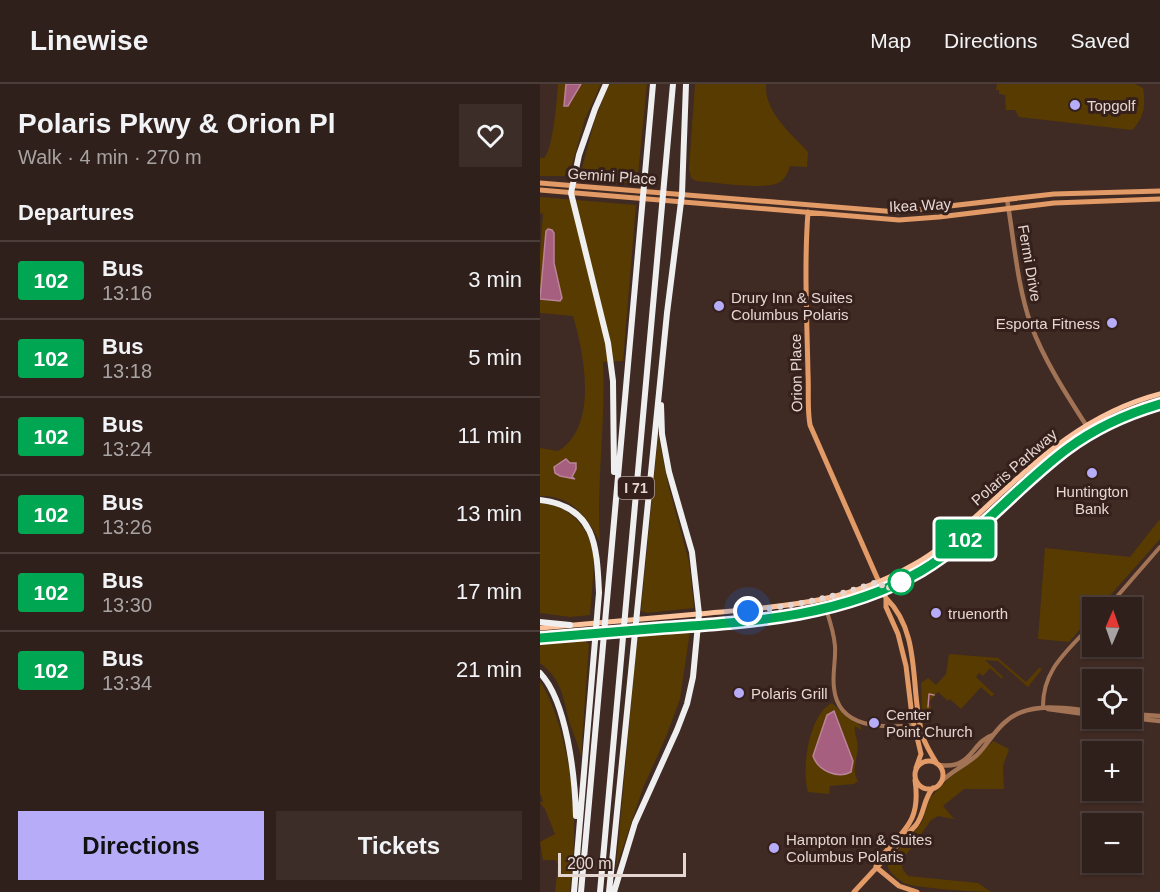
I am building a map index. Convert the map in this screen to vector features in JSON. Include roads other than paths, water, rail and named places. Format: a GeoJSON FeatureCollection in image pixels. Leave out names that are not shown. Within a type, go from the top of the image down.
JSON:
{"type":"FeatureCollection","features":[{"type":"Feature","properties":{"kind":"highway"},"geometry":{"type":"LineString","coordinates":[[606,84],[582,146],[571,193],[608,344],[613,381],[614,506]]}},
{"type":"Feature","properties":{"kind":"highway","name":"I 71"},"geometry":{"type":"LineString","coordinates":[[581,892],[653,84]]}},
{"type":"Feature","properties":{"kind":"highway","name":"I 71"},"geometry":{"type":"LineString","coordinates":[[600,892],[673,84]]}},
{"type":"Feature","properties":{"kind":"highway"},"geometry":{"type":"LineString","coordinates":[[609,892],[660,380],[682,202],[686,84]]}},
{"type":"Feature","properties":{"kind":"highway"},"geometry":{"type":"LineString","coordinates":[[614,892],[635,823],[687,704],[693,678],[698,626],[699,614],[692,552],[669,472],[662,434],[660,380]]}},
{"type":"Feature","properties":{"kind":"highway"},"geometry":{"type":"LineString","coordinates":[[540,500],[562,505],[576,513],[587,525],[592,535],[597,556],[599,593],[574,892]]}},
{"type":"Feature","properties":{"kind":"highway"},"geometry":{"type":"LineString","coordinates":[[540,622],[570,625]]}},
{"type":"Feature","properties":{"kind":"highway"},"geometry":{"type":"LineString","coordinates":[[540,673],[547,680],[555,698],[566,736],[575,796],[576,858]]}},
{"type":"Feature","properties":{"kind":"main road","name":"Gemini Place"},"geometry":{"type":"LineString","coordinates":[[540,183],[682,194]]}},
{"type":"Feature","properties":{"kind":"main road","name":"Gemini Place"},"geometry":{"type":"LineString","coordinates":[[540,190],[682,202]]}},
{"type":"Feature","properties":{"kind":"main road","name":"Ikea Way"},"geometry":{"type":"LineString","coordinates":[[682,194],[911,212],[1054,194],[1160,191]]}},
{"type":"Feature","properties":{"kind":"main road","name":"Ikea Way"},"geometry":{"type":"LineString","coordinates":[[682,202],[911,220],[1058,203],[1160,199]]}},
{"type":"Feature","properties":{"kind":"main road","name":"Orion Place"},"geometry":{"type":"LineString","coordinates":[[809,204],[806,264],[807,401],[810,425],[884,590],[886,607],[898,634],[906,666],[913,725],[921,754],[916,768]]}},
{"type":"Feature","properties":{"kind":"main road","name":"Polaris Parkway"},"geometry":{"type":"LineString","coordinates":[[540,628],[748,611],[809,603],[880,581],[929,555],[1071,434],[1129,404],[1160,394]]}},
{"type":"Feature","properties":{"kind":"main road","name":"Polaris Parkway"},"geometry":{"type":"LineString","coordinates":[[540,638],[793,616],[826,609],[884,590],[922,570],[953,549],[1075,444],[1115,420],[1160,404]]}},
{"type":"Feature","properties":{"kind":"main road","name":"Orion Place"},"geometry":{"type":"LineString","coordinates":[[886,598],[894,605],[909,642],[915,667],[920,724],[928,748],[938,764]]}},
{"type":"Feature","properties":{"kind":"main road"},"geometry":{"type":"LineString","coordinates":[[913,725],[928,748]]}},
{"type":"Feature","properties":{"kind":"main road"},"geometry":{"type":"LineString","coordinates":[[854,892],[876,867],[885,861],[920,820],[926,797],[940,783],[943,774],[938,764],[926,761],[916,768],[918,803],[914,816],[880,858],[876,867]]}},
{"type":"Feature","properties":{"kind":"main road"},"geometry":{"type":"LineString","coordinates":[[915,780],[925,788],[933,788]]}},
{"type":"Feature","properties":{"kind":"main road"},"geometry":{"type":"LineString","coordinates":[[876,867],[899,886],[917,892]]}},
{"type":"Feature","properties":{"kind":"street","name":"Fermi Drive"},"geometry":{"type":"LineString","coordinates":[[1007,199],[1024,300],[1031,325],[1057,378],[1086,425]]}},
{"type":"Feature","properties":{"kind":"street"},"geometry":{"type":"LineString","coordinates":[[1117,597],[1160,548]]}},
{"type":"Feature","properties":{"kind":"street"},"geometry":{"type":"LineString","coordinates":[[826,609],[835,645],[834,688],[843,708],[852,718],[873,727],[913,725]]}},
{"type":"Feature","properties":{"kind":"street"},"geometry":{"type":"LineString","coordinates":[[1043,708],[1044,686],[1048,674],[1082,635]]}},
{"type":"Feature","properties":{"kind":"street"},"geometry":{"type":"LineString","coordinates":[[940,783],[979,753],[993,735],[1014,715],[1026,710],[1043,708],[1056,712],[1082,713]]}},
{"type":"Feature","properties":{"kind":"street"},"geometry":{"type":"LineString","coordinates":[[1142,717],[1160,719]]}},
{"type":"Feature","properties":{"kind":"street"},"geometry":{"type":"LineString","coordinates":[[938,764],[952,767],[963,761],[988,736],[993,735]]}},
{"type":"Feature","properties":{"kind":"waterway"},"geometry":{"type":"LineString","coordinates":[[928,707],[929,694],[934,695]]}},
{"type":"Feature","properties":{"kind":"place","name":"Topgolf"},"geometry":{"type":"Point","coordinates":[1075,105]}},
{"type":"Feature","properties":{"kind":"place","name":"Drury Inn & Suites Columbus Polaris"},"geometry":{"type":"Point","coordinates":[719,306]}},
{"type":"Feature","properties":{"kind":"place","name":"Esporta Fitness"},"geometry":{"type":"Point","coordinates":[1112,323]}},
{"type":"Feature","properties":{"kind":"place","name":"Huntington Bank"},"geometry":{"type":"Point","coordinates":[1092,473]}},
{"type":"Feature","properties":{"kind":"place","name":"truenorth"},"geometry":{"type":"Point","coordinates":[936,613]}},
{"type":"Feature","properties":{"kind":"place","name":"Polaris Grill"},"geometry":{"type":"Point","coordinates":[739,693]}},
{"type":"Feature","properties":{"kind":"place","name":"Center Point Church"},"geometry":{"type":"Point","coordinates":[874,723]}},
{"type":"Feature","properties":{"kind":"place","name":"Hampton Inn & Suites Columbus Polaris"},"geometry":{"type":"Point","coordinates":[774,848]}}]}
